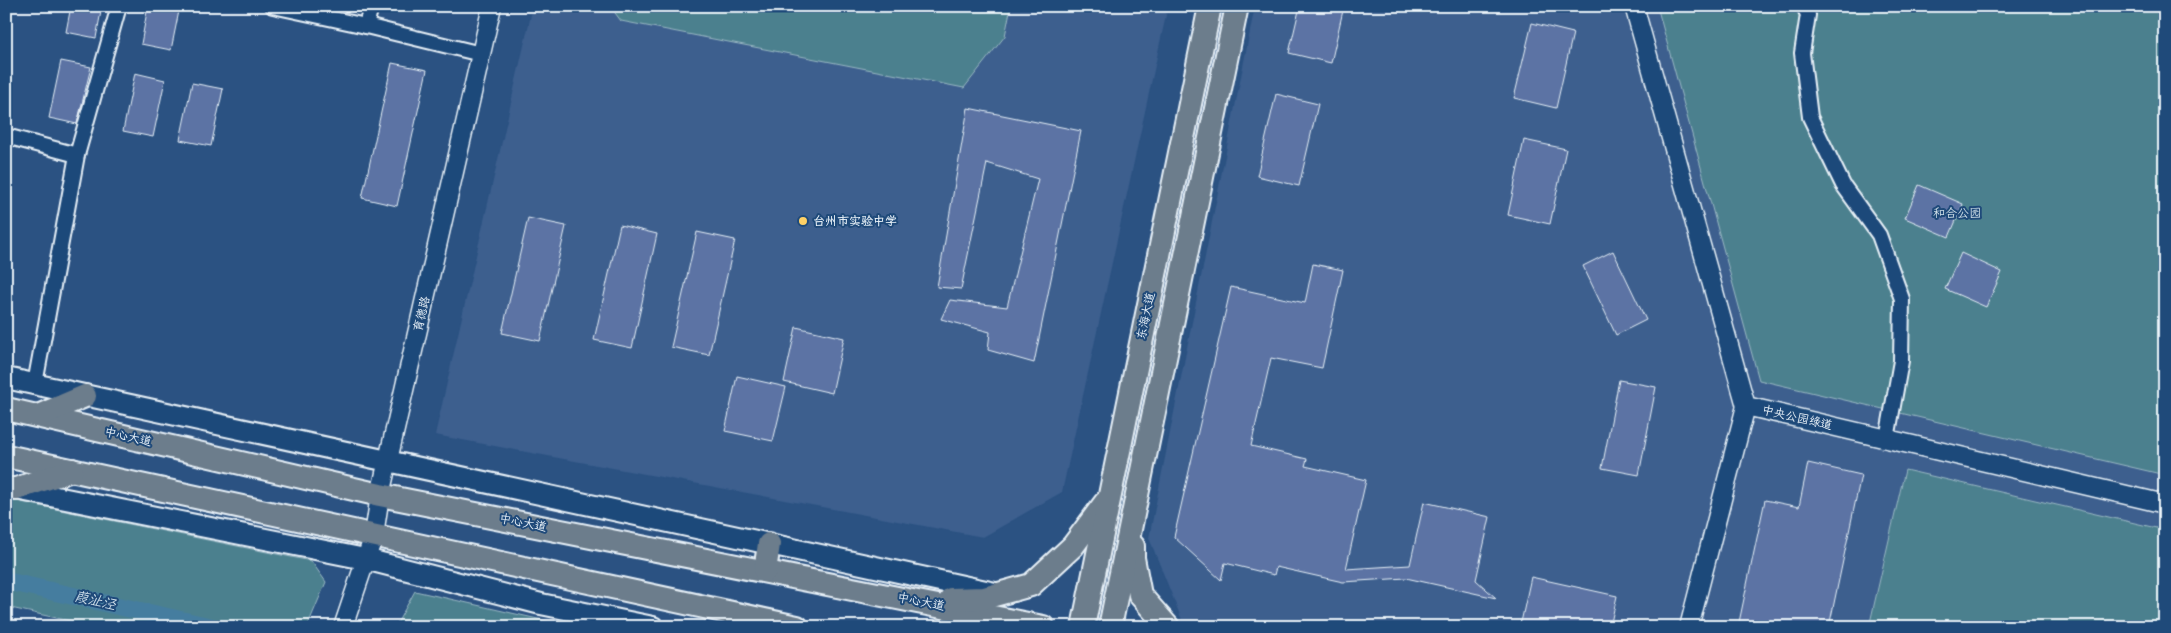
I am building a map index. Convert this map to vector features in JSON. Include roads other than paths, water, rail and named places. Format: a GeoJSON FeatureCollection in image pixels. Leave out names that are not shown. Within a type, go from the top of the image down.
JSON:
{"type":"FeatureCollection","features":[{"type":"Feature","properties":{"kind":"main road","name":"东海大道"},"geometry":{"type":"LineString","coordinates":[[1083,627],[1210,6]]}},
{"type":"Feature","properties":{"kind":"main road"},"geometry":{"type":"LineString","coordinates":[[1110,627],[1237,6]]}},
{"type":"Feature","properties":{"kind":"main road"},"geometry":{"type":"LineString","coordinates":[[6,378],[1000,594]]}},
{"type":"Feature","properties":{"kind":"main road"},"geometry":{"type":"LineString","coordinates":[[38,416],[85,396]]}},
{"type":"Feature","properties":{"kind":"main road","name":"中心大道"},"geometry":{"type":"LineString","coordinates":[[6,409],[380,495],[1043,627]]}},
{"type":"Feature","properties":{"kind":"main road"},"geometry":{"type":"LineString","coordinates":[[6,456],[797,627]]}},
{"type":"Feature","properties":{"kind":"main road"},"geometry":{"type":"LineString","coordinates":[[11,488],[72,470]]}},
{"type":"Feature","properties":{"kind":"main road"},"geometry":{"type":"LineString","coordinates":[[11,488],[366,559],[541,604],[653,627]]}},
{"type":"Feature","properties":{"kind":"main road"},"geometry":{"type":"LineString","coordinates":[[911,600],[984,598],[1031,585],[1073,546],[1109,498]]}},
{"type":"Feature","properties":{"kind":"main road"},"geometry":{"type":"LineString","coordinates":[[1133,516],[1133,558],[1140,595],[1168,627]]}},
{"type":"Feature","properties":{"kind":"main road"},"geometry":{"type":"LineString","coordinates":[[765,571],[769,544]]}},
{"type":"Feature","properties":{"kind":"main road"},"geometry":{"type":"LineString","coordinates":[[706,607],[740,627]]}},
{"type":"Feature","properties":{"kind":"street"},"geometry":{"type":"LineString","coordinates":[[35,384],[77,155],[120,6]]}},
{"type":"Feature","properties":{"kind":"street"},"geometry":{"type":"LineString","coordinates":[[273,6],[481,54]]}},
{"type":"Feature","properties":{"kind":"street"},"geometry":{"type":"LineString","coordinates":[[366,26],[371,6]]}},
{"type":"Feature","properties":{"kind":"street","name":"育德路"},"geometry":{"type":"LineString","coordinates":[[345,623],[374,536],[380,495],[492,6]]}},
{"type":"Feature","properties":{"kind":"street","name":"中央公园绿道"},"geometry":{"type":"LineString","coordinates":[[1634,6],[1746,406],[2165,504]]}},
{"type":"Feature","properties":{"kind":"street"},"geometry":{"type":"LineString","coordinates":[[1804,6],[1808,15],[1802,53],[1810,117],[1843,186],[1880,235],[1902,299],[1902,361],[1887,439]]}},
{"type":"Feature","properties":{"kind":"street"},"geometry":{"type":"LineString","coordinates":[[6,136],[77,155]]}},
{"type":"Feature","properties":{"kind":"street"},"geometry":{"type":"LineString","coordinates":[[1689,627],[1746,406]]}},
{"type":"Feature","properties":{"kind":"waterway","name":"葭沚泾"},"geometry":{"type":"LineString","coordinates":[[6,581],[212,627]]}},
{"type":"Feature","properties":{"kind":"place","name":"台州市实验中学"},"geometry":{"type":"Point","coordinates":[803,221]}},
{"type":"Feature","properties":{"kind":"park label","name":"和合公园"},"geometry":{"type":"Point","coordinates":[1957,213]}}]}
